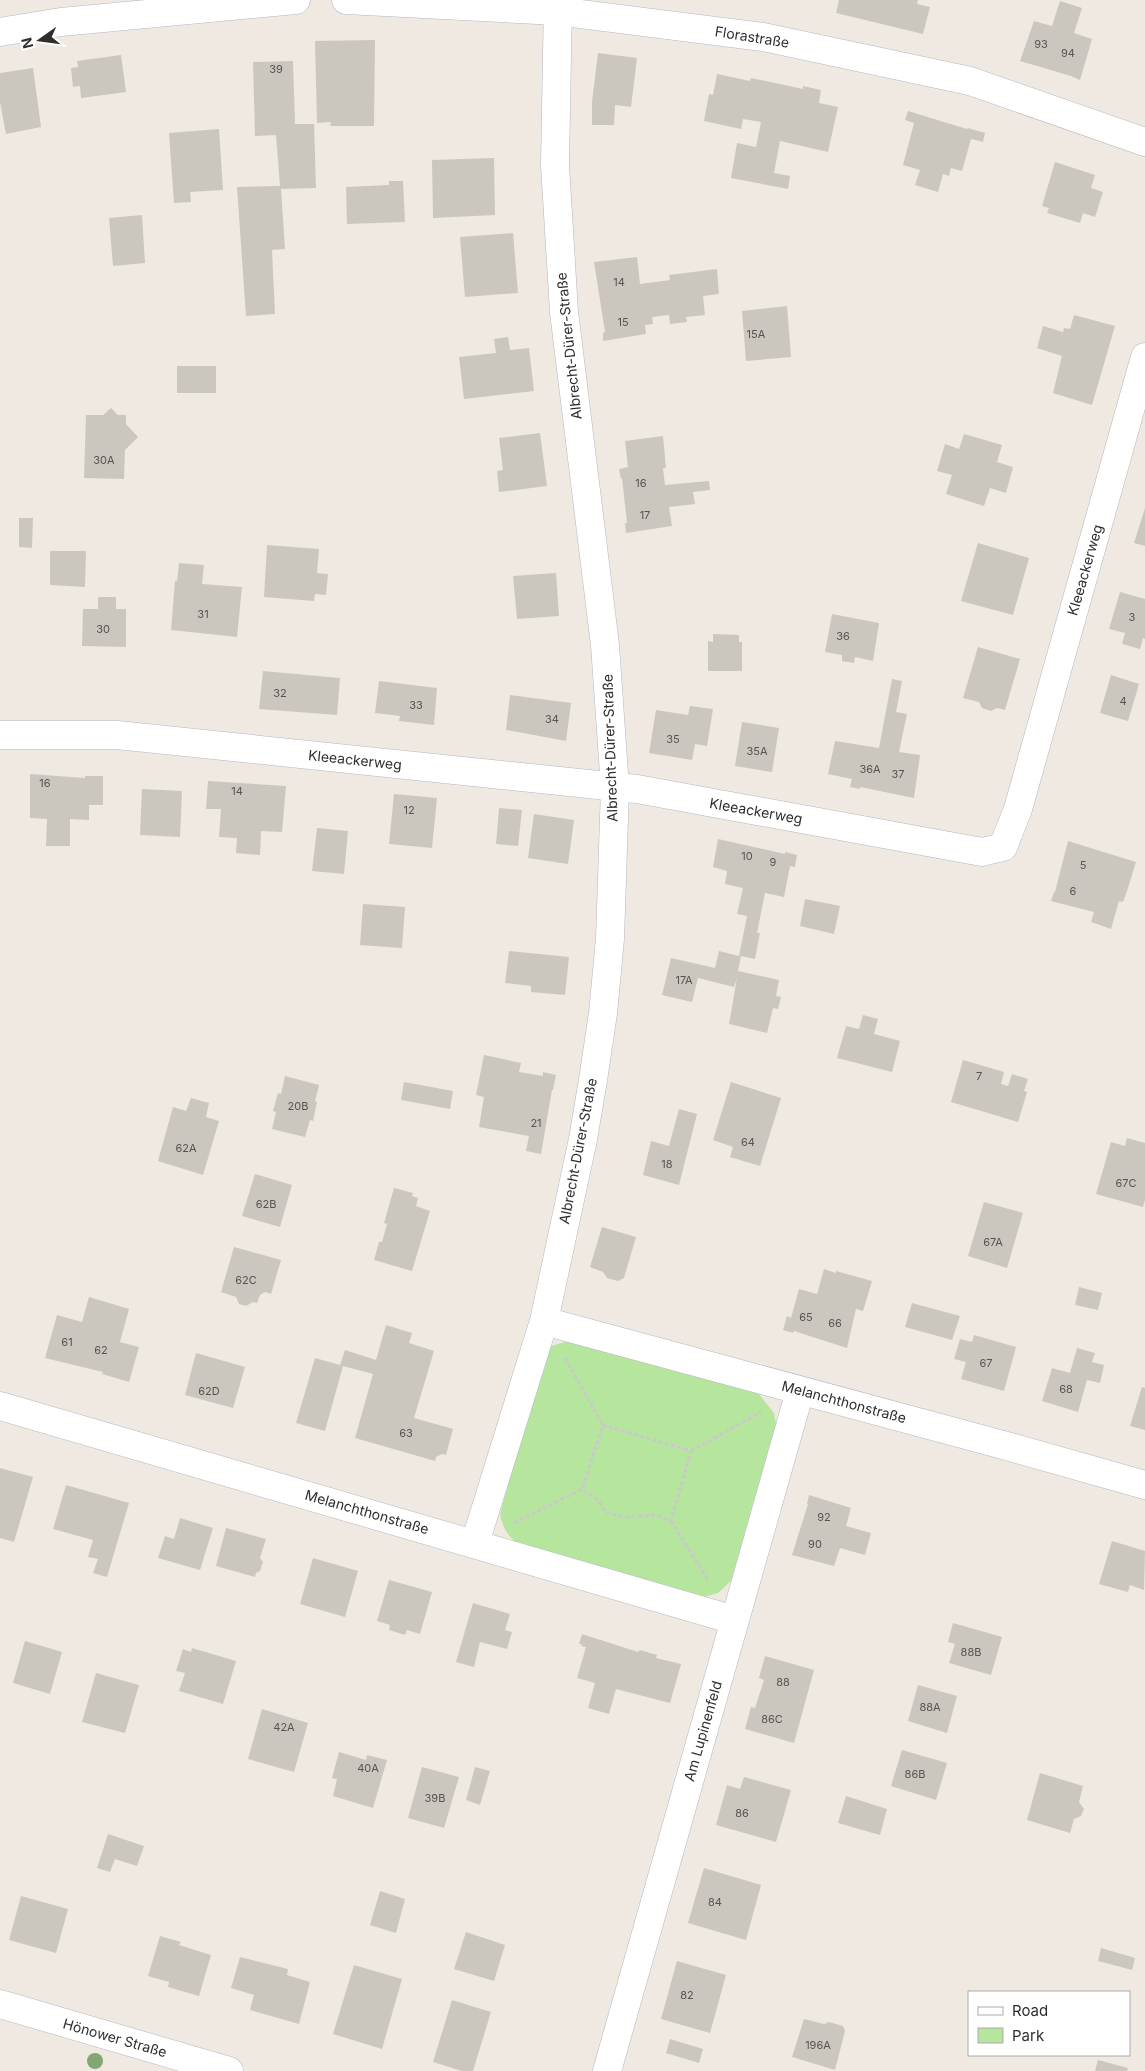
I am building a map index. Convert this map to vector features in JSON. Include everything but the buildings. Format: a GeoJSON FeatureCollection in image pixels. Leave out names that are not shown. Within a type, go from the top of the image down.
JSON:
{"type":"FeatureCollection","features":[{"type":"Feature","properties":{"kind":"street"},"geometry":{"type":"LineString","coordinates":[[0,32],[61,22],[296,0]]}},
{"type":"Feature","properties":{"kind":"street","name":"Florastraße"},"geometry":{"type":"LineString","coordinates":[[346,0],[558,6],[763,37],[970,81],[1145,142]]}},
{"type":"Feature","properties":{"kind":"street","name":"Albrecht-Dürer-Straße"},"geometry":{"type":"LineString","coordinates":[[475,1543],[544,1321],[550,1284],[582,1139],[603,1013],[610,939],[615,788],[605,645],[564,312],[555,165],[558,6]]}},
{"type":"Feature","properties":{"kind":"street","name":"Kleeackerweg"},"geometry":{"type":"LineString","coordinates":[[0,735],[117,735],[637,789],[982,852],[1003,847],[1018,809],[1145,358]]}},
{"type":"Feature","properties":{"kind":"street","name":"Melanchthonstraße"},"geometry":{"type":"LineString","coordinates":[[544,1321],[1145,1485]]}},
{"type":"Feature","properties":{"kind":"street","name":"Am Lupinenfeld"},"geometry":{"type":"LineString","coordinates":[[607,2071],[800,1391]]}},
{"type":"Feature","properties":{"kind":"street","name":"Melanchthonstraße"},"geometry":{"type":"LineString","coordinates":[[0,1406],[734,1620]]}},
{"type":"Feature","properties":{"kind":"street","name":"Hönower Straße"},"geometry":{"type":"LineString","coordinates":[[0,2004],[229,2071]]}},
{"type":"Feature","properties":{"kind":"path"},"geometry":{"type":"LineString","coordinates":[[561,1351],[603,1425],[691,1451]]}},
{"type":"Feature","properties":{"kind":"path"},"geometry":{"type":"LineString","coordinates":[[671,1521],[691,1451],[765,1410]]}},
{"type":"Feature","properties":{"kind":"path"},"geometry":{"type":"LineString","coordinates":[[510,1525],[582,1489],[603,1425]]}},
{"type":"Feature","properties":{"kind":"path"},"geometry":{"type":"LineString","coordinates":[[582,1489],[599,1501],[605,1512],[624,1517],[656,1515],[671,1521],[712,1587]]}},
{"type":"Feature","properties":{"kind":"green space"},"geometry":{"type":"Polygon","coordinates":[[[572,1340],[758,1393],[774,1413],[776,1424],[731,1581],[718,1593],[700,1598],[518,1544],[506,1531],[500,1514],[545,1355],[551,1346],[572,1340]]]}}]}
